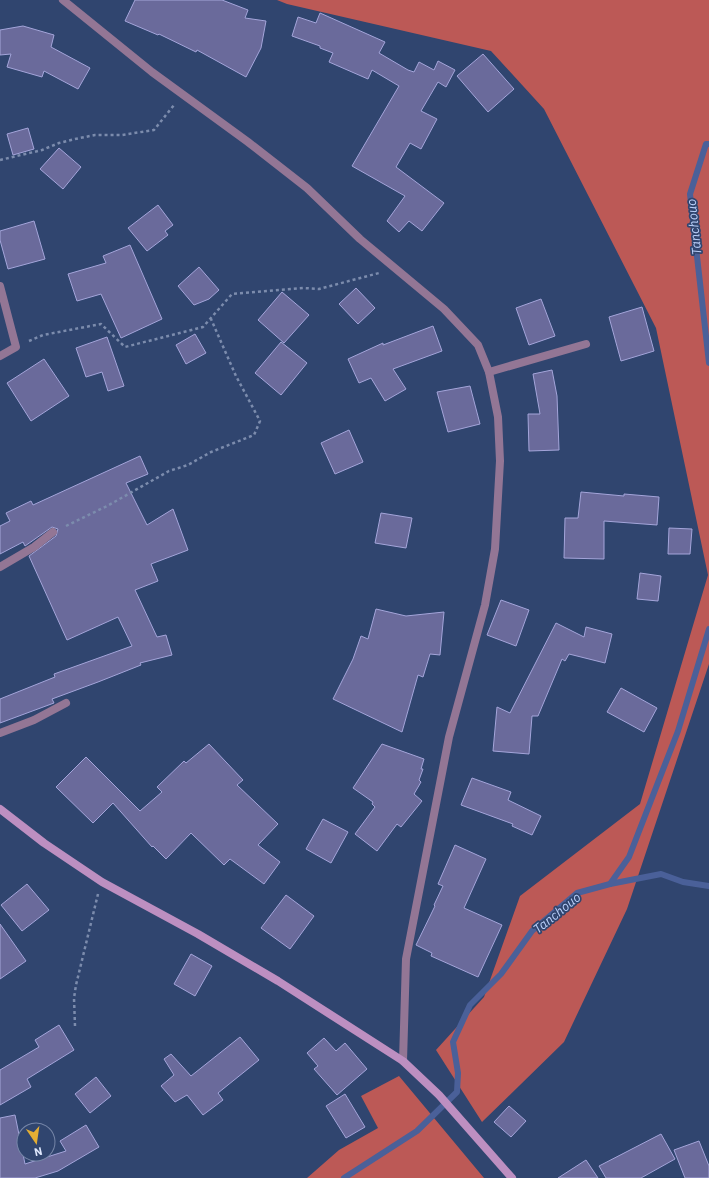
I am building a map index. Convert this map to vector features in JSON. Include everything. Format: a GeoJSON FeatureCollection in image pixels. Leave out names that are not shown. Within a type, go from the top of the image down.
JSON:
{"type":"FeatureCollection","features":[{"type":"Feature","properties":{"kind":"street"},"geometry":{"type":"LineString","coordinates":[[63,0],[152,72],[307,188],[360,239],[444,309],[478,345],[489,372],[498,416],[500,461],[495,549],[485,605],[449,736],[406,959],[403,1061]]}},
{"type":"Feature","properties":{"kind":"street"},"geometry":{"type":"LineString","coordinates":[[0,286],[16,347],[0,356]]}},
{"type":"Feature","properties":{"kind":"street"},"geometry":{"type":"LineString","coordinates":[[489,372],[586,344]]}},
{"type":"Feature","properties":{"kind":"street"},"geometry":{"type":"LineString","coordinates":[[0,567],[34,547],[53,532]]}},
{"type":"Feature","properties":{"kind":"street"},"geometry":{"type":"LineString","coordinates":[[0,733],[34,720],[66,703]]}},
{"type":"Feature","properties":{"kind":"street"},"geometry":{"type":"LineString","coordinates":[[0,809],[44,844],[102,882],[198,934],[271,977],[403,1061],[440,1094],[512,1178]]}},
{"type":"Feature","properties":{"kind":"path"},"geometry":{"type":"LineString","coordinates":[[0,160],[36,152],[59,143],[95,135],[122,135],[154,130],[182,94]]}},
{"type":"Feature","properties":{"kind":"path"},"geometry":{"type":"LineString","coordinates":[[16,347],[43,335],[101,324],[125,347],[203,326],[232,294],[303,288],[319,289],[396,268]]}},
{"type":"Feature","properties":{"kind":"path"},"geometry":{"type":"LineString","coordinates":[[53,532],[109,505],[169,471],[188,465],[212,452],[254,435],[260,421],[236,376],[211,318]]}},
{"type":"Feature","properties":{"kind":"path"},"geometry":{"type":"LineString","coordinates":[[75,1026],[74,998],[76,985],[102,882]]}},
{"type":"Feature","properties":{"kind":"shaded area"},"geometry":{"type":"Polygon","coordinates":[[[277,0],[709,0],[709,664],[627,909],[564,1042],[482,1122],[436,1050],[484,997],[520,896],[640,804],[708,575],[656,328],[544,109],[491,51],[287,4],[277,0]]]}},
{"type":"Feature","properties":{"kind":"shaded area"},"geometry":{"type":"Polygon","coordinates":[[[399,1076],[484,1178],[307,1178],[339,1150],[378,1128],[361,1096],[399,1076]]]}},
{"type":"Feature","properties":{"kind":"building"},"geometry":{"type":"Polygon","coordinates":[[[135,0],[222,0],[248,10],[245,18],[266,21],[261,48],[246,77],[197,50],[196,52],[159,34],[158,35],[125,21],[135,0]]]}},
{"type":"Feature","properties":{"kind":"building"},"geometry":{"type":"Polygon","coordinates":[[[320,13],[385,42],[379,53],[408,70],[414,72],[419,62],[434,70],[438,61],[455,70],[446,87],[438,82],[421,111],[437,119],[421,149],[410,143],[396,167],[444,203],[422,231],[409,221],[399,232],[387,221],[405,196],[352,166],[399,86],[372,70],[368,79],[329,62],[333,53],[320,48],[320,46],[292,36],[298,17],[316,23],[320,13]]]}},
{"type":"Feature","properties":{"kind":"building"},"geometry":{"type":"Polygon","coordinates":[[[23,26],[54,35],[51,47],[90,68],[78,89],[44,71],[42,77],[7,67],[11,54],[0,55],[0,30],[23,26]]]}},
{"type":"Feature","properties":{"kind":"building"},"geometry":{"type":"Polygon","coordinates":[[[483,54],[514,89],[488,112],[457,76],[483,54]]]}},
{"type":"Feature","properties":{"kind":"building"},"geometry":{"type":"Polygon","coordinates":[[[28,128],[34,149],[13,155],[7,134],[28,128]]]}},
{"type":"Feature","properties":{"kind":"building"},"geometry":{"type":"Polygon","coordinates":[[[59,148],[81,167],[63,189],[40,169],[59,148]]]}},
{"type":"Feature","properties":{"kind":"building"},"geometry":{"type":"Polygon","coordinates":[[[158,205],[173,225],[165,231],[168,235],[147,251],[128,228],[158,205]]]}},
{"type":"Feature","properties":{"kind":"building"},"geometry":{"type":"Polygon","coordinates":[[[34,221],[45,259],[8,269],[0,240],[0,231],[34,221]]]}},
{"type":"Feature","properties":{"kind":"building"},"geometry":{"type":"Polygon","coordinates":[[[130,245],[162,319],[121,338],[101,294],[77,301],[68,274],[106,263],[103,256],[130,245]]]}},
{"type":"Feature","properties":{"kind":"building"},"geometry":{"type":"Polygon","coordinates":[[[199,267],[219,290],[209,299],[194,305],[178,286],[199,267]]]}},
{"type":"Feature","properties":{"kind":"building"},"geometry":{"type":"Polygon","coordinates":[[[356,288],[375,308],[358,324],[339,304],[356,288]]]}},
{"type":"Feature","properties":{"kind":"building"},"geometry":{"type":"Polygon","coordinates":[[[282,292],[309,315],[284,343],[258,320],[282,292]]]}},
{"type":"Feature","properties":{"kind":"building"},"geometry":{"type":"Polygon","coordinates":[[[541,299],[555,336],[529,345],[516,308],[541,299]]]}},
{"type":"Feature","properties":{"kind":"building"},"geometry":{"type":"Polygon","coordinates":[[[642,307],[654,351],[621,361],[609,317],[642,307]]]}},
{"type":"Feature","properties":{"kind":"building"},"geometry":{"type":"Polygon","coordinates":[[[433,326],[442,351],[393,369],[406,389],[385,401],[371,378],[359,383],[348,359],[383,343],[383,345],[433,326]]]}},
{"type":"Feature","properties":{"kind":"building"},"geometry":{"type":"Polygon","coordinates":[[[195,334],[206,353],[186,364],[176,345],[195,334]]]}},
{"type":"Feature","properties":{"kind":"building"},"geometry":{"type":"Polygon","coordinates":[[[107,337],[124,386],[108,391],[102,372],[86,377],[76,348],[107,337]]]}},
{"type":"Feature","properties":{"kind":"building"},"geometry":{"type":"Polygon","coordinates":[[[281,342],[307,363],[281,395],[255,373],[281,342]]]}},
{"type":"Feature","properties":{"kind":"building"},"geometry":{"type":"Polygon","coordinates":[[[44,359],[69,396],[31,421],[7,383],[44,359]]]}},
{"type":"Feature","properties":{"kind":"building"},"geometry":{"type":"Polygon","coordinates":[[[552,370],[557,396],[559,450],[529,451],[528,414],[540,414],[533,374],[552,370]]]}},
{"type":"Feature","properties":{"kind":"building"},"geometry":{"type":"Polygon","coordinates":[[[470,386],[480,424],[448,432],[437,392],[470,386]]]}},
{"type":"Feature","properties":{"kind":"building"},"geometry":{"type":"Polygon","coordinates":[[[349,430],[363,462],[335,474],[321,443],[349,430]]]}},
{"type":"Feature","properties":{"kind":"building"},"geometry":{"type":"Polygon","coordinates":[[[140,456],[148,474],[126,483],[147,525],[173,509],[188,550],[151,564],[158,581],[135,590],[157,637],[166,635],[172,655],[140,663],[141,665],[52,699],[54,703],[0,723],[0,699],[55,677],[54,674],[132,646],[118,617],[67,640],[29,556],[56,536],[58,529],[52,527],[25,546],[23,542],[0,554],[0,526],[10,521],[6,513],[31,501],[33,505],[140,456]]]}},
{"type":"Feature","properties":{"kind":"building"},"geometry":{"type":"Polygon","coordinates":[[[581,492],[624,496],[624,494],[659,497],[657,525],[604,521],[604,559],[564,558],[565,518],[578,518],[581,492]]]}},
{"type":"Feature","properties":{"kind":"building"},"geometry":{"type":"Polygon","coordinates":[[[381,513],[412,518],[406,548],[375,543],[381,513]]]}},
{"type":"Feature","properties":{"kind":"building"},"geometry":{"type":"Polygon","coordinates":[[[669,528],[692,529],[690,554],[668,554],[669,528]]]}},
{"type":"Feature","properties":{"kind":"building"},"geometry":{"type":"Polygon","coordinates":[[[640,573],[661,576],[658,601],[637,599],[640,573]]]}},
{"type":"Feature","properties":{"kind":"building"},"geometry":{"type":"Polygon","coordinates":[[[501,600],[529,610],[516,646],[487,635],[501,600]]]}},
{"type":"Feature","properties":{"kind":"building"},"geometry":{"type":"Polygon","coordinates":[[[376,609],[406,616],[444,612],[440,655],[430,654],[423,677],[418,675],[402,732],[333,699],[353,659],[361,636],[368,639],[376,609]]]}},
{"type":"Feature","properties":{"kind":"building"},"geometry":{"type":"Polygon","coordinates":[[[556,623],[584,637],[586,627],[612,634],[605,663],[569,654],[565,661],[562,659],[538,716],[532,716],[529,754],[493,751],[497,707],[510,713],[556,623]]]}},
{"type":"Feature","properties":{"kind":"building"},"geometry":{"type":"Polygon","coordinates":[[[621,688],[657,708],[644,732],[607,712],[621,688]]]}},
{"type":"Feature","properties":{"kind":"building"},"geometry":{"type":"Polygon","coordinates":[[[209,744],[243,780],[237,785],[278,824],[258,845],[280,862],[264,884],[230,859],[224,865],[191,833],[166,859],[153,846],[152,847],[113,803],[93,823],[56,787],[86,757],[140,811],[162,792],[157,787],[184,761],[186,763],[209,744]]]}},
{"type":"Feature","properties":{"kind":"building"},"geometry":{"type":"Polygon","coordinates":[[[382,744],[424,759],[421,769],[423,769],[419,780],[421,782],[414,794],[422,801],[401,827],[397,824],[377,851],[355,834],[375,807],[372,804],[373,802],[353,788],[382,744]]]}},
{"type":"Feature","properties":{"kind":"building"},"geometry":{"type":"Polygon","coordinates":[[[472,778],[511,792],[508,800],[541,816],[532,835],[512,826],[513,824],[461,805],[472,778]]]}},
{"type":"Feature","properties":{"kind":"building"},"geometry":{"type":"Polygon","coordinates":[[[323,819],[348,832],[331,863],[306,849],[323,819]]]}},
{"type":"Feature","properties":{"kind":"building"},"geometry":{"type":"Polygon","coordinates":[[[455,845],[486,859],[464,908],[502,925],[478,977],[431,956],[432,953],[416,945],[443,886],[438,884],[455,845]]]}},
{"type":"Feature","properties":{"kind":"building"},"geometry":{"type":"Polygon","coordinates":[[[27,884],[49,910],[22,931],[1,905],[27,884]]]}},
{"type":"Feature","properties":{"kind":"building"},"geometry":{"type":"Polygon","coordinates":[[[286,895],[314,916],[290,949],[261,928],[286,895]]]}},
{"type":"Feature","properties":{"kind":"building"},"geometry":{"type":"Polygon","coordinates":[[[0,924],[26,961],[0,979],[0,924]]]}},
{"type":"Feature","properties":{"kind":"building"},"geometry":{"type":"Polygon","coordinates":[[[191,954],[212,966],[195,996],[174,984],[191,954]]]}},
{"type":"Feature","properties":{"kind":"building"},"geometry":{"type":"Polygon","coordinates":[[[59,1025],[74,1050],[27,1079],[31,1087],[0,1105],[0,1070],[39,1047],[35,1040],[59,1025]]]}},
{"type":"Feature","properties":{"kind":"building"},"geometry":{"type":"Polygon","coordinates":[[[240,1037],[259,1060],[218,1093],[223,1100],[203,1115],[187,1095],[175,1102],[161,1086],[174,1075],[164,1059],[171,1054],[191,1076],[240,1037]]]}},
{"type":"Feature","properties":{"kind":"building"},"geometry":{"type":"Polygon","coordinates":[[[324,1038],[336,1051],[345,1043],[367,1069],[337,1095],[314,1069],[318,1066],[307,1053],[324,1038]]]}},
{"type":"Feature","properties":{"kind":"building"},"geometry":{"type":"Polygon","coordinates":[[[96,1077],[111,1096],[90,1113],[75,1094],[96,1077]]]}},
{"type":"Feature","properties":{"kind":"building"},"geometry":{"type":"Polygon","coordinates":[[[345,1094],[365,1127],[346,1138],[326,1106],[345,1094]]]}},
{"type":"Feature","properties":{"kind":"building"},"geometry":{"type":"Polygon","coordinates":[[[509,1106],[526,1121],[511,1137],[494,1122],[509,1106]]]}},
{"type":"Feature","properties":{"kind":"building"},"geometry":{"type":"Polygon","coordinates":[[[15,1115],[16,1122],[16,1162],[25,1162],[25,1164],[31,1162],[56,1162],[56,1154],[66,1151],[60,1141],[86,1125],[99,1147],[58,1171],[35,1178],[0,1178],[0,1118],[15,1115]]]}},
{"type":"Feature","properties":{"kind":"building"},"geometry":{"type":"Polygon","coordinates":[[[661,1134],[675,1159],[641,1178],[606,1178],[599,1166],[661,1134]]]}},
{"type":"Feature","properties":{"kind":"building"},"geometry":{"type":"Polygon","coordinates":[[[699,1141],[709,1166],[709,1178],[685,1178],[674,1150],[699,1141]]]}},
{"type":"Feature","properties":{"kind":"building"},"geometry":{"type":"Polygon","coordinates":[[[586,1160],[598,1178],[558,1178],[586,1160]]]}},
{"type":"Feature","properties":{"kind":"waterway","name":"Tanchouo"},"geometry":{"type":"LineString","coordinates":[[709,144],[706,144],[690,194],[709,363]]}},
{"type":"Feature","properties":{"kind":"waterway","name":"Tanchouo"},"geometry":{"type":"LineString","coordinates":[[344,1178],[417,1131],[457,1092],[458,1073],[453,1042],[470,1005],[501,974],[532,931],[577,893],[610,884],[629,857],[678,731],[709,629]]}},
{"type":"Feature","properties":{"kind":"waterway"},"geometry":{"type":"LineString","coordinates":[[610,884],[661,874],[683,882],[709,886]]}}]}
